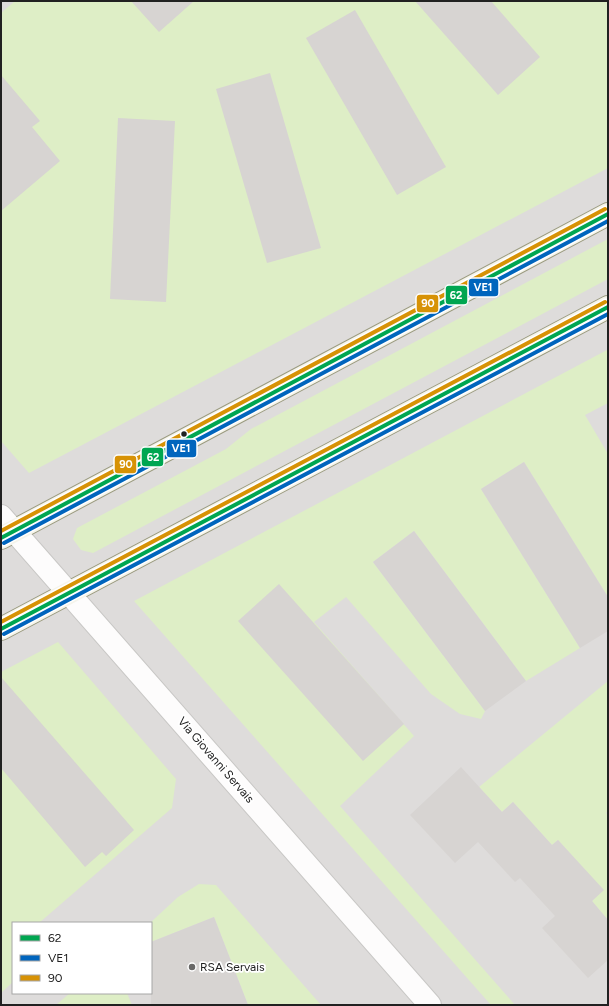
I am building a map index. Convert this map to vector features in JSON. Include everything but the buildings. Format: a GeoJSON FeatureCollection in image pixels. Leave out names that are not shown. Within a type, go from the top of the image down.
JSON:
{"type":"FeatureCollection","features":[{"type":"Feature","properties":{"kind":"main road"},"geometry":{"type":"LineString","coordinates":[[5,528],[608,214]]}},
{"type":"Feature","properties":{"kind":"main road"},"geometry":{"type":"LineString","coordinates":[[1,629],[68,592],[608,307]]}},
{"type":"Feature","properties":{"kind":"street","name":"Via Giovanni Servais"},"geometry":{"type":"LineString","coordinates":[[5,528],[68,592],[430,1005]]}},
{"type":"Feature","properties":{"kind":"shaded area"},"geometry":{"type":"Polygon","coordinates":[[[1,1],[608,1],[608,1005],[1,1005],[1,1]]]}},
{"type":"Feature","properties":{"kind":"green space"},"geometry":{"type":"Polygon","coordinates":[[[15,1],[608,1],[608,168],[29,473],[1,441],[1,13],[15,1]]]}},
{"type":"Feature","properties":{"kind":"green space"},"geometry":{"type":"Polygon","coordinates":[[[608,239],[608,279],[93,553],[81,550],[73,539],[77,528],[226,449],[251,429],[608,239]]]}},
{"type":"Feature","properties":{"kind":"green space"},"geometry":{"type":"Polygon","coordinates":[[[607,350],[608,403],[585,415],[608,454],[608,597],[524,462],[481,489],[580,648],[526,681],[414,531],[373,562],[485,711],[481,719],[460,714],[431,694],[346,597],[314,622],[414,736],[340,806],[515,1005],[491,1005],[134,601],[607,350]]]}},
{"type":"Feature","properties":{"kind":"green space"},"geometry":{"type":"Polygon","coordinates":[[[58,642],[176,779],[172,808],[40,922],[12,922],[12,983],[1,993],[1,672],[58,642]]]}},
{"type":"Feature","properties":{"kind":"green space"},"geometry":{"type":"Polygon","coordinates":[[[608,681],[608,811],[606,813],[608,815],[607,919],[592,901],[603,890],[558,840],[552,845],[513,802],[502,812],[479,787],[608,681]]]}},
{"type":"Feature","properties":{"kind":"green space"},"geometry":{"type":"Polygon","coordinates":[[[199,884],[216,885],[321,1005],[248,1005],[214,917],[152,942],[151,922],[178,897],[199,884]]]}},
{"type":"Feature","properties":{"kind":"green space"},"geometry":{"type":"Polygon","coordinates":[[[69,994],[127,994],[132,1005],[56,1005],[69,994]]]}},
{"type":"Feature","properties":{"kind":"transit line","name":"90"},"geometry":{"type":"LineString","coordinates":[[1,531],[605,209]]}},
{"type":"Feature","properties":{"kind":"transit line","name":"62"},"geometry":{"type":"LineString","coordinates":[[1,538],[608,214]]}},
{"type":"Feature","properties":{"kind":"transit line","name":"VE1"},"geometry":{"type":"LineString","coordinates":[[4,543],[608,221]]}},
{"type":"Feature","properties":{"kind":"transit line","name":"90"},"geometry":{"type":"LineString","coordinates":[[1,622],[605,302]]}},
{"type":"Feature","properties":{"kind":"transit line","name":"62"},"geometry":{"type":"LineString","coordinates":[[1,629],[608,307]]}},
{"type":"Feature","properties":{"kind":"transit line","name":"VE1"},"geometry":{"type":"LineString","coordinates":[[4,634],[608,314]]}},
{"type":"Feature","properties":{"kind":"place","name":"RSA Servais"},"geometry":{"type":"Point","coordinates":[192,967]}}]}
